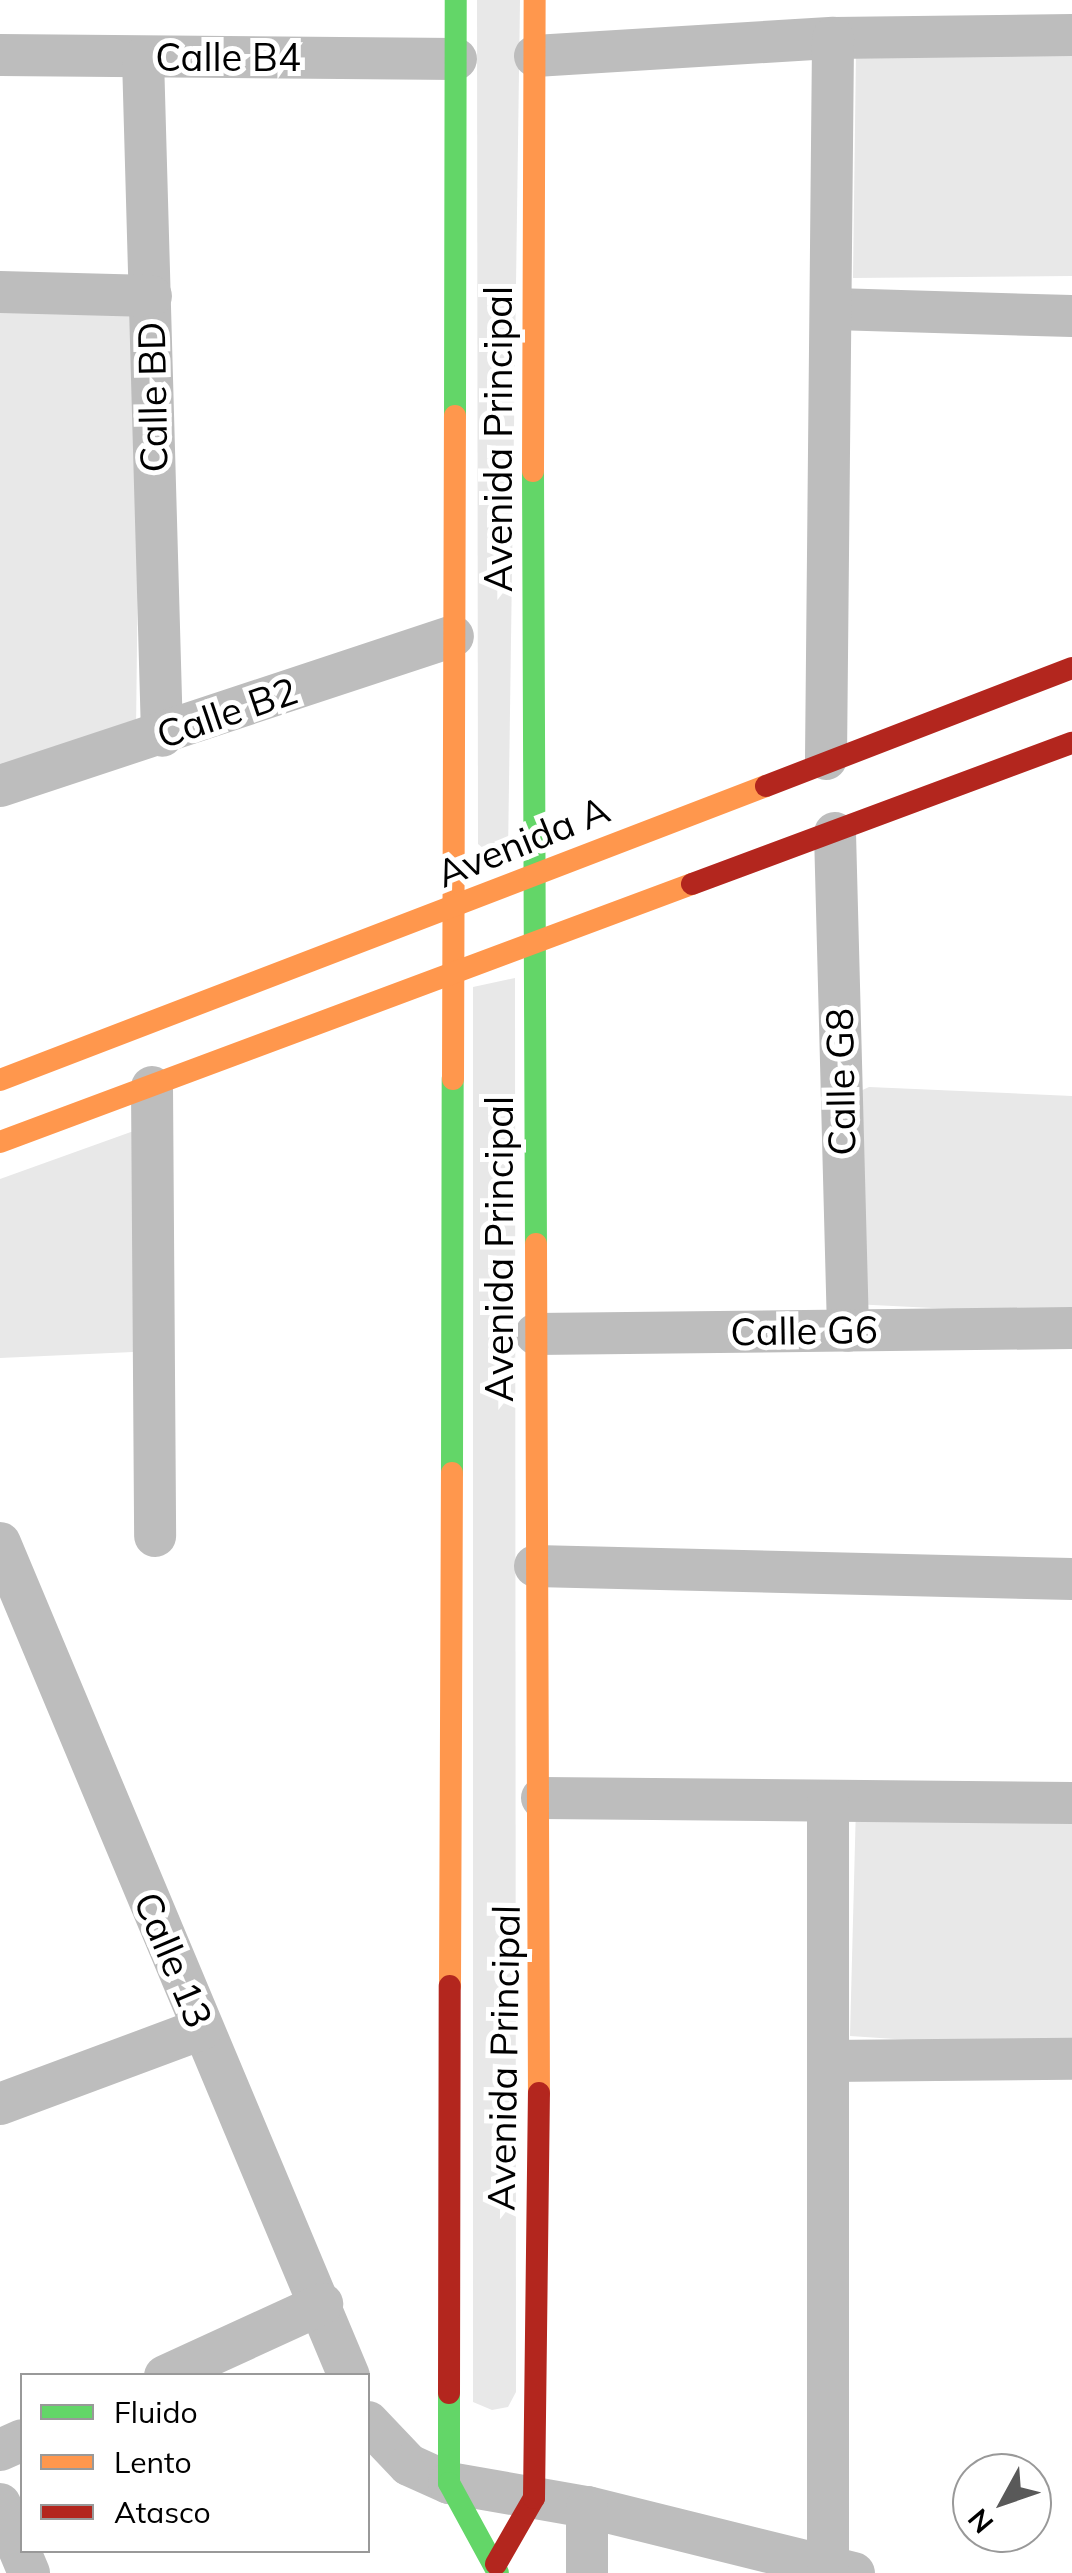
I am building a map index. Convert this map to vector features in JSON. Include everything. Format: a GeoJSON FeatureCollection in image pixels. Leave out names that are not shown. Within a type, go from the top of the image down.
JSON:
{"type":"FeatureCollection","features":[{"type":"Feature","properties":{"kind":"street","name":"Avenida Principal"},"geometry":{"type":"LineString","coordinates":[[449,2483],[456,0]]}},
{"type":"Feature","properties":{"kind":"street","name":"Avenida Principal"},"geometry":{"type":"LineString","coordinates":[[534,2498],[542,1798],[535,1566],[532,876],[535,0]]}},
{"type":"Feature","properties":{"kind":"street"},"geometry":{"type":"LineString","coordinates":[[535,56],[833,38],[1072,35]]}},
{"type":"Feature","properties":{"kind":"street"},"geometry":{"type":"LineString","coordinates":[[826,760],[834,309],[833,38]]}},
{"type":"Feature","properties":{"kind":"street","name":"Calle B4"},"geometry":{"type":"LineString","coordinates":[[0,55],[456,58]]}},
{"type":"Feature","properties":{"kind":"street","name":"Calle BD"},"geometry":{"type":"LineString","coordinates":[[143,58],[162,736]]}},
{"type":"Feature","properties":{"kind":"street"},"geometry":{"type":"LineString","coordinates":[[0,292],[151,296]]}},
{"type":"Feature","properties":{"kind":"street"},"geometry":{"type":"LineString","coordinates":[[834,309],[1072,316]]}},
{"type":"Feature","properties":{"kind":"street","name":"Calle B2"},"geometry":{"type":"LineString","coordinates":[[0,786],[162,736],[453,636]]}},
{"type":"Feature","properties":{"kind":"street","name":"Avenida A"},"geometry":{"type":"LineString","coordinates":[[0,1080],[1072,668]]}},
{"type":"Feature","properties":{"kind":"street"},"geometry":{"type":"LineString","coordinates":[[0,1142],[1072,743]]}},
{"type":"Feature","properties":{"kind":"street","name":"Calle G8"},"geometry":{"type":"LineString","coordinates":[[835,833],[848,1331]]}},
{"type":"Feature","properties":{"kind":"street"},"geometry":{"type":"LineString","coordinates":[[152,1087],[154,1536]]}},
{"type":"Feature","properties":{"kind":"street","name":"Calle G6"},"geometry":{"type":"LineString","coordinates":[[536,1334],[1072,1328]]}},
{"type":"Feature","properties":{"kind":"street","name":"Calle 13"},"geometry":{"type":"LineString","coordinates":[[0,1544],[348,2373]]}},
{"type":"Feature","properties":{"kind":"street"},"geometry":{"type":"LineString","coordinates":[[535,1566],[1072,1580]]}},
{"type":"Feature","properties":{"kind":"street"},"geometry":{"type":"LineString","coordinates":[[542,1798],[1072,1803]]}},
{"type":"Feature","properties":{"kind":"street"},"geometry":{"type":"LineString","coordinates":[[370,2424],[408,2465],[449,2483],[587,2507],[842,2569],[828,2061],[828,1801]]}},
{"type":"Feature","properties":{"kind":"street"},"geometry":{"type":"LineString","coordinates":[[0,2104],[202,2029]]}},
{"type":"Feature","properties":{"kind":"street"},"geometry":{"type":"LineString","coordinates":[[828,2061],[1072,2059]]}},
{"type":"Feature","properties":{"kind":"street"},"geometry":{"type":"LineString","coordinates":[[172,2373],[322,2304]]}},
{"type":"Feature","properties":{"kind":"street"},"geometry":{"type":"LineString","coordinates":[[449,2483],[497,2568]]}},
{"type":"Feature","properties":{"kind":"street"},"geometry":{"type":"LineString","coordinates":[[497,2568],[534,2498]]}},
{"type":"Feature","properties":{"kind":"street"},"geometry":{"type":"LineString","coordinates":[[0,2504],[20,2550]]}},
{"type":"Feature","properties":{"kind":"street"},"geometry":{"type":"LineString","coordinates":[[587,2507],[587,2573]]}},
{"type":"Feature","properties":{"kind":"shaded area"},"geometry":{"type":"Polygon","coordinates":[[[477,0],[520,0],[508,854],[494,857],[478,844],[477,0]]]}},
{"type":"Feature","properties":{"kind":"shaded area"},"geometry":{"type":"Polygon","coordinates":[[[1072,47],[1072,276],[853,278],[856,51],[1072,47]]]}},
{"type":"Feature","properties":{"kind":"shaded area"},"geometry":{"type":"Polygon","coordinates":[[[0,302],[141,302],[136,730],[0,776],[0,302]]]}},
{"type":"Feature","properties":{"kind":"shaded area"},"geometry":{"type":"Polygon","coordinates":[[[515,978],[516,2392],[508,2407],[492,2410],[473,2402],[473,987],[515,978]]]}},
{"type":"Feature","properties":{"kind":"shaded area"},"geometry":{"type":"Polygon","coordinates":[[[869,1087],[1072,1096],[1072,1315],[853,1304],[856,1093],[869,1087]]]}},
{"type":"Feature","properties":{"kind":"shaded area"},"geometry":{"type":"Polygon","coordinates":[[[142,1128],[133,1352],[0,1358],[0,1179],[142,1128]]]}},
{"type":"Feature","properties":{"kind":"shaded area"},"geometry":{"type":"Polygon","coordinates":[[[856,1805],[1072,1811],[1072,2051],[850,2036],[856,1805]]]}},
{"type":"Feature","properties":{"kind":"traffic: fast"},"geometry":{"type":"LineString","coordinates":[[455,416],[456,0]]}},
{"type":"Feature","properties":{"kind":"traffic: fast"},"geometry":{"type":"LineString","coordinates":[[533,471],[536,1244]]}},
{"type":"Feature","properties":{"kind":"traffic: fast"},"geometry":{"type":"LineString","coordinates":[[452,1473],[453,1079]]}},
{"type":"Feature","properties":{"kind":"traffic: fast"},"geometry":{"type":"LineString","coordinates":[[449,2393],[449,2483],[498,2573]]}},
{"type":"Feature","properties":{"kind":"traffic: slow"},"geometry":{"type":"LineString","coordinates":[[533,471],[535,0]]}},
{"type":"Feature","properties":{"kind":"traffic: slow"},"geometry":{"type":"LineString","coordinates":[[453,1079],[455,416]]}},
{"type":"Feature","properties":{"kind":"traffic: slow"},"geometry":{"type":"LineString","coordinates":[[0,1080],[766,786]]}},
{"type":"Feature","properties":{"kind":"traffic: slow"},"geometry":{"type":"LineString","coordinates":[[0,1142],[692,884]]}},
{"type":"Feature","properties":{"kind":"traffic: slow"},"geometry":{"type":"LineString","coordinates":[[536,1244],[539,2093]]}},
{"type":"Feature","properties":{"kind":"traffic: slow"},"geometry":{"type":"LineString","coordinates":[[450,1986],[452,1473]]}},
{"type":"Feature","properties":{"kind":"traffic: jam"},"geometry":{"type":"LineString","coordinates":[[766,786],[1072,668]]}},
{"type":"Feature","properties":{"kind":"traffic: jam"},"geometry":{"type":"LineString","coordinates":[[692,884],[1072,743]]}},
{"type":"Feature","properties":{"kind":"traffic: jam"},"geometry":{"type":"LineString","coordinates":[[449,2393],[450,1986]]}},
{"type":"Feature","properties":{"kind":"traffic: jam"},"geometry":{"type":"LineString","coordinates":[[496,2564],[534,2498],[539,2093]]}}]}
